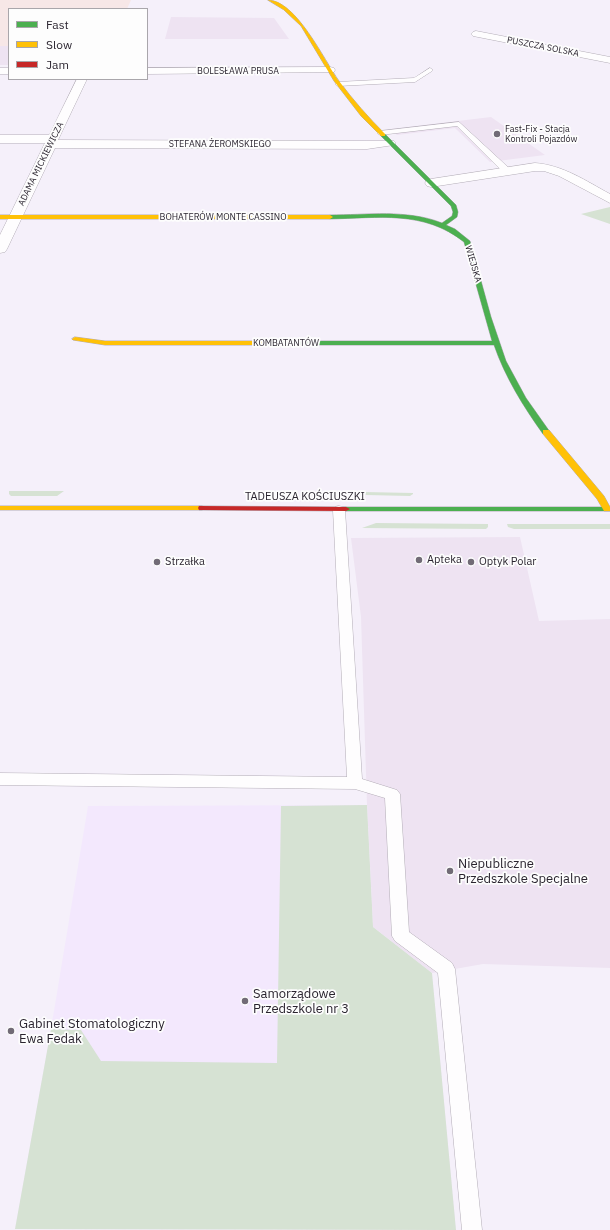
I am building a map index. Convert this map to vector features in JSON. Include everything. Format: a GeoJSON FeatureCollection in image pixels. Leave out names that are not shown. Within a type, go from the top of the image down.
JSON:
{"type":"FeatureCollection","features":[{"type":"Feature","properties":{"kind":"street"},"geometry":{"type":"LineString","coordinates":[[270,0],[285,9],[302,25],[338,84],[357,108],[380,133],[446,198],[456,211],[455,218],[444,224]]}},
{"type":"Feature","properties":{"kind":"street","name":"PUSZCZA SOLSKA"},"geometry":{"type":"LineString","coordinates":[[476,34],[610,60]]}},
{"type":"Feature","properties":{"kind":"street","name":"BOLESŁAWA PRUSA"},"geometry":{"type":"LineString","coordinates":[[148,71],[330,70]]}},
{"type":"Feature","properties":{"kind":"street","name":"ADAMA MICKIEWICZA"},"geometry":{"type":"LineString","coordinates":[[0,249],[82,80]]}},
{"type":"Feature","properties":{"kind":"street","name":"STEFANA ŻEROMSKIEGO"},"geometry":{"type":"LineString","coordinates":[[0,139],[367,145],[390,143]]}},
{"type":"Feature","properties":{"kind":"street"},"geometry":{"type":"LineString","coordinates":[[431,183],[535,167],[552,168],[610,199]]}},
{"type":"Feature","properties":{"kind":"street","name":"BOHATERÓW MONTE CASSINO"},"geometry":{"type":"LineString","coordinates":[[0,217],[391,217],[422,219],[444,224]]}},
{"type":"Feature","properties":{"kind":"street","name":"WIEJSKA"},"geometry":{"type":"LineString","coordinates":[[444,224],[458,232],[467,241],[496,343],[508,371],[526,402],[556,444],[602,498],[608,509]]}},
{"type":"Feature","properties":{"kind":"street","name":"KOMBATANTÓW"},"geometry":{"type":"LineString","coordinates":[[75,339],[104,343],[496,343]]}},
{"type":"Feature","properties":{"kind":"street","name":"TADEUSZA KOŚCIUSZKI"},"geometry":{"type":"LineString","coordinates":[[0,508],[340,510],[608,509]]}},
{"type":"Feature","properties":{"kind":"lane"},"geometry":{"type":"LineString","coordinates":[[338,84],[415,80],[430,70]]}},
{"type":"Feature","properties":{"kind":"lane"},"geometry":{"type":"LineString","coordinates":[[380,133],[459,124],[507,171]]}},
{"type":"Feature","properties":{"kind":"lane"},"geometry":{"type":"LineString","coordinates":[[340,510],[355,783]]}},
{"type":"Feature","properties":{"kind":"lane"},"geometry":{"type":"LineString","coordinates":[[0,779],[355,783],[392,794],[401,936],[446,969],[472,1230]]}},
{"type":"Feature","properties":{"kind":"shaded area"},"geometry":{"type":"Polygon","coordinates":[[[0,0],[131,0],[127,8],[8,8],[8,46],[0,46],[0,0]]]}},
{"type":"Feature","properties":{"kind":"shaded area"},"geometry":{"type":"Polygon","coordinates":[[[171,17],[274,18],[289,39],[165,39],[171,17]]]}},
{"type":"Feature","properties":{"kind":"shaded area"},"geometry":{"type":"Polygon","coordinates":[[[0,46],[8,46],[8,65],[0,65],[0,46]]]}},
{"type":"Feature","properties":{"kind":"shaded area"},"geometry":{"type":"Polygon","coordinates":[[[491,117],[545,155],[490,162],[455,128],[397,135],[391,129],[491,117]]]}},
{"type":"Feature","properties":{"kind":"shaded area"},"geometry":{"type":"Polygon","coordinates":[[[520,537],[539,621],[610,619],[610,968],[483,964],[432,973],[373,927],[367,805],[361,617],[351,538],[520,537]]]}},
{"type":"Feature","properties":{"kind":"shaded area","name":"Samorządowe Przedszkole nr 3"},"geometry":{"type":"Polygon","coordinates":[[[367,805],[373,927],[432,973],[456,1230],[15,1229],[51,1029],[88,806],[367,805]]]}},
{"type":"Feature","properties":{"kind":"green space"},"geometry":{"type":"Polygon","coordinates":[[[610,207],[610,224],[581,214],[610,207]]]}},
{"type":"Feature","properties":{"kind":"green space"},"geometry":{"type":"Polygon","coordinates":[[[9,491],[64,491],[57,496],[11,496],[9,491]]]}},
{"type":"Feature","properties":{"kind":"green space"},"geometry":{"type":"Polygon","coordinates":[[[364,492],[413,494],[410,496],[366,495],[364,492]]]}},
{"type":"Feature","properties":{"kind":"green space"},"geometry":{"type":"Polygon","coordinates":[[[376,523],[488,524],[488,527],[486,529],[362,528],[376,523]]]}},
{"type":"Feature","properties":{"kind":"green space"},"geometry":{"type":"Polygon","coordinates":[[[507,524],[610,524],[610,529],[514,529],[508,527],[507,524]]]}},
{"type":"Feature","properties":{"kind":"green space","name":"Samorządowe Przedszkole nr 3"},"geometry":{"type":"Polygon","coordinates":[[[367,805],[373,927],[432,973],[456,1230],[15,1229],[51,1029],[81,1030],[101,1061],[277,1063],[281,806],[367,805]]]}},
{"type":"Feature","properties":{"kind":"traffic: fast"},"geometry":{"type":"LineString","coordinates":[[383,135],[453,205],[456,212],[455,215],[444,224]]}},
{"type":"Feature","properties":{"kind":"traffic: fast"},"geometry":{"type":"LineString","coordinates":[[330,217],[384,216],[421,219],[438,223],[453,230],[467,241],[497,347],[522,398],[546,432]]}},
{"type":"Feature","properties":{"kind":"traffic: fast"},"geometry":{"type":"LineString","coordinates":[[270,343],[496,343]]}},
{"type":"Feature","properties":{"kind":"traffic: fast"},"geometry":{"type":"LineString","coordinates":[[346,509],[610,509]]}},
{"type":"Feature","properties":{"kind":"traffic: slow"},"geometry":{"type":"LineString","coordinates":[[270,0],[285,9],[302,25],[336,80],[363,115],[383,135]]}},
{"type":"Feature","properties":{"kind":"traffic: slow"},"geometry":{"type":"LineString","coordinates":[[0,217],[330,217]]}},
{"type":"Feature","properties":{"kind":"traffic: slow"},"geometry":{"type":"LineString","coordinates":[[75,339],[105,343],[270,343]]}},
{"type":"Feature","properties":{"kind":"traffic: slow"},"geometry":{"type":"LineString","coordinates":[[546,432],[601,498],[607,509]]}},
{"type":"Feature","properties":{"kind":"traffic: slow"},"geometry":{"type":"LineString","coordinates":[[0,508],[202,508]]}},
{"type":"Feature","properties":{"kind":"traffic: jam"},"geometry":{"type":"LineString","coordinates":[[202,508],[346,509]]}},
{"type":"Feature","properties":{"kind":"place","name":"Fast-Fix - Stacja Kontroli Pojazdów"},"geometry":{"type":"Point","coordinates":[497,134]}},
{"type":"Feature","properties":{"kind":"place","name":"Apteka"},"geometry":{"type":"Point","coordinates":[419,560]}},
{"type":"Feature","properties":{"kind":"place","name":"Strzałka"},"geometry":{"type":"Point","coordinates":[157,562]}},
{"type":"Feature","properties":{"kind":"place","name":"Optyk Polar"},"geometry":{"type":"Point","coordinates":[471,562]}},
{"type":"Feature","properties":{"kind":"place","name":"Niepubliczne Przedszkole Specjalne"},"geometry":{"type":"Point","coordinates":[450,871]}},
{"type":"Feature","properties":{"kind":"place","name":"Samorządowe Przedszkole nr 3"},"geometry":{"type":"Point","coordinates":[245,1001]}},
{"type":"Feature","properties":{"kind":"place","name":"Gabinet Stomatologiczny Ewa Fedak"},"geometry":{"type":"Point","coordinates":[11,1031]}}]}
